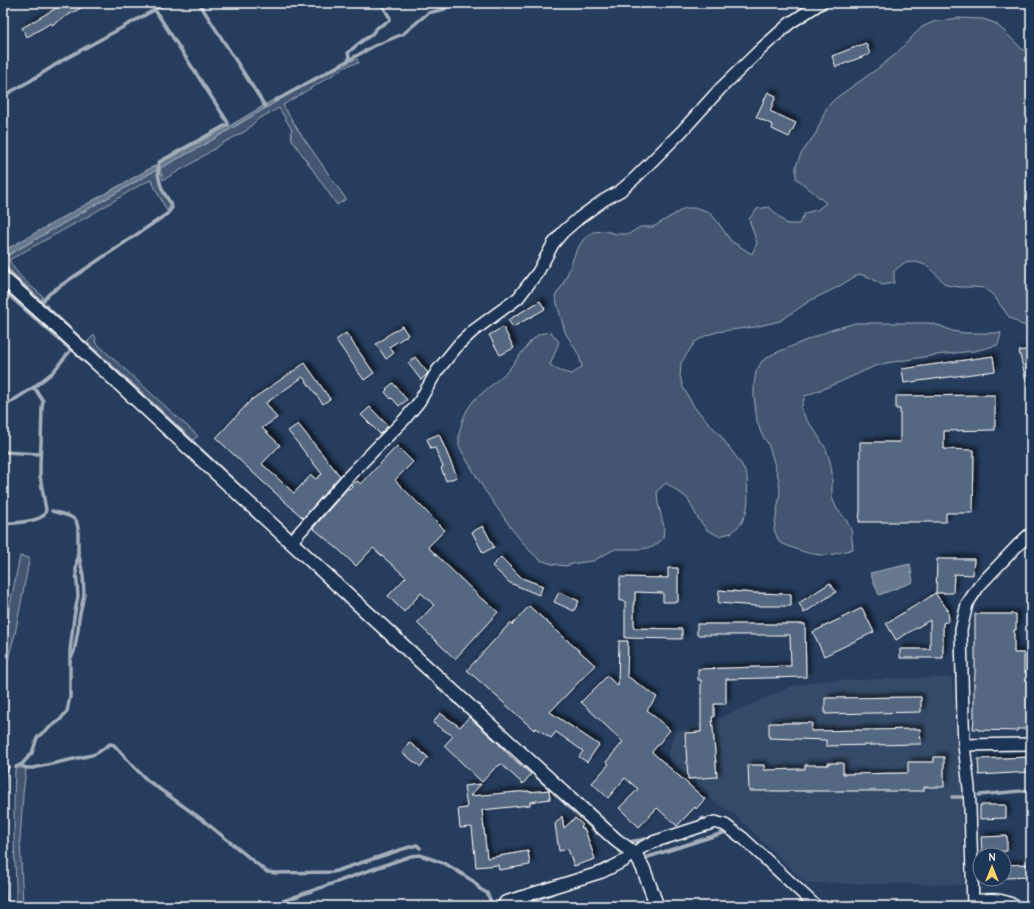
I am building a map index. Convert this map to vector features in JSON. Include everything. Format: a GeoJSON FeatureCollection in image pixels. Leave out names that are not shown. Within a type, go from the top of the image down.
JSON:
{"type":"FeatureCollection","features":[{"type":"Feature","properties":{"kind":"street"},"geometry":{"type":"LineString","coordinates":[[291,542],[350,475],[404,420],[419,402],[437,371],[459,344],[473,331],[518,298],[538,272],[554,244],[563,232],[585,214],[604,200],[620,191],[634,179],[682,131],[720,89],[762,48],[790,22],[821,3]]}},
{"type":"Feature","properties":{"kind":"street"},"geometry":{"type":"LineString","coordinates":[[3,278],[616,840],[634,853],[643,868],[656,906]]}},
{"type":"Feature","properties":{"kind":"street"},"geometry":{"type":"LineString","coordinates":[[1016,906],[994,899],[973,904],[970,800],[964,745],[961,630],[967,604],[979,586],[1031,533]]}},
{"type":"Feature","properties":{"kind":"street"},"geometry":{"type":"LineString","coordinates":[[964,745],[1031,744]]}},
{"type":"Feature","properties":{"kind":"street"},"geometry":{"type":"LineString","coordinates":[[505,902],[602,872],[624,861],[641,848],[653,842],[715,822],[725,825],[744,839],[816,906]]}},
{"type":"Feature","properties":{"kind":"shaded area"},"geometry":{"type":"Polygon","coordinates":[[[958,18],[983,19],[995,23],[1031,56],[1031,328],[1020,324],[1009,317],[994,296],[984,288],[946,285],[928,266],[916,262],[904,263],[894,271],[894,283],[882,285],[871,278],[859,274],[838,287],[811,300],[780,321],[755,327],[717,332],[705,336],[695,342],[681,363],[680,376],[683,387],[695,408],[720,435],[742,465],[747,476],[748,501],[746,513],[741,524],[731,533],[719,536],[707,530],[699,520],[687,498],[666,483],[657,491],[658,503],[664,527],[663,539],[653,547],[641,549],[615,549],[593,561],[565,566],[540,560],[530,551],[514,532],[484,489],[459,446],[459,434],[467,410],[474,400],[507,372],[530,342],[539,334],[551,332],[559,342],[550,365],[560,371],[572,374],[582,367],[579,355],[565,332],[555,296],[562,286],[576,251],[583,240],[593,232],[605,231],[617,234],[629,234],[640,227],[653,227],[685,208],[698,208],[709,212],[731,241],[752,254],[757,243],[749,219],[757,209],[769,207],[787,224],[799,224],[805,213],[817,210],[826,203],[796,178],[796,166],[801,154],[816,133],[827,107],[836,98],[896,54],[922,27],[933,22],[958,18]]]}},
{"type":"Feature","properties":{"kind":"shaded area"},"geometry":{"type":"Polygon","coordinates":[[[357,59],[359,63],[349,65],[283,105],[298,130],[346,199],[337,205],[292,140],[292,130],[279,108],[258,119],[246,131],[223,143],[163,180],[160,168],[202,146],[279,100],[357,59]]]}},
{"type":"Feature","properties":{"kind":"shaded area"},"geometry":{"type":"Polygon","coordinates":[[[278,97],[279,100],[202,146],[149,174],[3,258],[3,251],[147,170],[231,125],[278,97]]]}},
{"type":"Feature","properties":{"kind":"shaded area"},"geometry":{"type":"Polygon","coordinates":[[[156,170],[162,191],[170,206],[167,211],[151,180],[9,260],[20,275],[43,296],[41,300],[3,263],[3,258],[156,170]]]}},
{"type":"Feature","properties":{"kind":"shaded area"},"geometry":{"type":"Polygon","coordinates":[[[855,323],[929,323],[952,331],[964,333],[1001,333],[998,345],[974,351],[936,355],[875,366],[805,396],[801,408],[806,419],[826,449],[832,473],[832,498],[837,509],[845,518],[851,529],[853,549],[828,555],[809,553],[779,542],[774,530],[780,493],[779,480],[768,444],[761,433],[757,421],[754,397],[756,372],[762,361],[773,354],[831,330],[855,323]]]}},
{"type":"Feature","properties":{"kind":"shaded area"},"geometry":{"type":"Polygon","coordinates":[[[94,335],[96,338],[95,342],[198,436],[193,440],[87,342],[94,335]]]}},
{"type":"Feature","properties":{"kind":"shaded area"},"geometry":{"type":"Polygon","coordinates":[[[20,556],[29,558],[29,561],[3,686],[3,644],[7,632],[9,610],[20,556]]]}},
{"type":"Feature","properties":{"kind":"shaded area"},"geometry":{"type":"Polygon","coordinates":[[[910,564],[913,582],[879,595],[870,573],[910,564]]]}},
{"type":"Feature","properties":{"kind":"shaded area"},"geometry":{"type":"Polygon","coordinates":[[[952,677],[962,788],[963,885],[806,883],[735,815],[687,780],[667,757],[675,732],[712,721],[795,685],[819,681],[952,677]]]}},
{"type":"Feature","properties":{"kind":"shaded area"},"geometry":{"type":"Polygon","coordinates":[[[23,768],[26,770],[20,839],[23,906],[16,906],[14,794],[15,769],[23,768]]]}},
{"type":"Feature","properties":{"kind":"building"},"geometry":{"type":"Polygon","coordinates":[[[65,3],[90,3],[52,25],[51,23],[27,37],[22,28],[65,3]]]}},
{"type":"Feature","properties":{"kind":"building"},"geometry":{"type":"Polygon","coordinates":[[[866,43],[870,54],[836,67],[832,56],[866,43]]]}},
{"type":"Feature","properties":{"kind":"building"},"geometry":{"type":"Polygon","coordinates":[[[768,92],[776,96],[770,111],[796,123],[789,137],[772,129],[773,125],[756,117],[768,92]]]}},
{"type":"Feature","properties":{"kind":"building"},"geometry":{"type":"Polygon","coordinates":[[[540,301],[545,309],[513,327],[508,320],[540,301]]]}},
{"type":"Feature","properties":{"kind":"building"},"geometry":{"type":"Polygon","coordinates":[[[402,326],[408,335],[389,347],[394,353],[386,359],[376,344],[402,326]]]}},
{"type":"Feature","properties":{"kind":"building"},"geometry":{"type":"Polygon","coordinates":[[[503,327],[514,348],[500,355],[489,335],[503,327]]]}},
{"type":"Feature","properties":{"kind":"building"},"geometry":{"type":"Polygon","coordinates":[[[346,333],[374,373],[364,380],[336,340],[346,333]]]}},
{"type":"Feature","properties":{"kind":"building"},"geometry":{"type":"Polygon","coordinates":[[[1030,349],[1031,388],[1028,389],[1019,351],[1030,349]]]}},
{"type":"Feature","properties":{"kind":"building"},"geometry":{"type":"Polygon","coordinates":[[[993,356],[995,371],[904,383],[902,369],[993,356]]]}},
{"type":"Feature","properties":{"kind":"building"},"geometry":{"type":"Polygon","coordinates":[[[415,357],[428,373],[421,380],[408,363],[415,357]]]}},
{"type":"Feature","properties":{"kind":"building"},"geometry":{"type":"Polygon","coordinates":[[[305,363],[330,399],[323,404],[303,377],[266,403],[277,418],[262,428],[280,445],[262,464],[294,493],[311,475],[316,479],[322,474],[288,431],[298,424],[340,476],[303,518],[216,438],[251,400],[305,363]]]}},
{"type":"Feature","properties":{"kind":"building"},"geometry":{"type":"Polygon","coordinates":[[[393,383],[407,400],[399,406],[385,392],[387,390],[386,389],[393,383]]]}},
{"type":"Feature","properties":{"kind":"building"},"geometry":{"type":"Polygon","coordinates":[[[995,395],[995,430],[944,431],[944,449],[974,450],[973,513],[946,513],[946,522],[859,522],[860,442],[900,442],[900,409],[896,409],[896,396],[995,395]]]}},
{"type":"Feature","properties":{"kind":"building"},"geometry":{"type":"Polygon","coordinates":[[[370,407],[388,426],[380,434],[361,415],[370,407]]]}},
{"type":"Feature","properties":{"kind":"building"},"geometry":{"type":"Polygon","coordinates":[[[439,434],[457,477],[446,481],[441,468],[443,467],[435,448],[431,449],[427,439],[439,434]]]}},
{"type":"Feature","properties":{"kind":"building"},"geometry":{"type":"Polygon","coordinates":[[[397,446],[413,462],[395,480],[445,530],[428,547],[483,600],[498,612],[455,659],[417,623],[434,605],[421,593],[404,612],[388,596],[406,577],[373,548],[356,566],[313,528],[348,488],[349,489],[357,481],[361,484],[397,446]]]}},
{"type":"Feature","properties":{"kind":"building"},"geometry":{"type":"Polygon","coordinates":[[[483,526],[494,547],[483,553],[472,532],[483,526]]]}},
{"type":"Feature","properties":{"kind":"building"},"geometry":{"type":"Polygon","coordinates":[[[501,557],[522,578],[543,586],[539,595],[510,583],[492,566],[501,557]]]}},
{"type":"Feature","properties":{"kind":"building"},"geometry":{"type":"Polygon","coordinates":[[[937,559],[974,559],[973,575],[954,574],[953,593],[936,593],[937,559]]]}},
{"type":"Feature","properties":{"kind":"building"},"geometry":{"type":"Polygon","coordinates":[[[668,568],[678,568],[678,602],[663,602],[663,593],[635,592],[634,628],[682,629],[682,639],[625,638],[625,601],[620,601],[620,577],[668,578],[668,568]]]}},
{"type":"Feature","properties":{"kind":"building"},"geometry":{"type":"Polygon","coordinates":[[[830,583],[836,592],[804,613],[799,603],[830,583]]]}},
{"type":"Feature","properties":{"kind":"building"},"geometry":{"type":"Polygon","coordinates":[[[719,590],[791,594],[791,606],[756,606],[718,603],[719,590]]]}},
{"type":"Feature","properties":{"kind":"building"},"geometry":{"type":"Polygon","coordinates":[[[559,592],[579,601],[574,611],[554,602],[559,592]]]}},
{"type":"Feature","properties":{"kind":"building"},"geometry":{"type":"Polygon","coordinates":[[[935,593],[948,610],[949,621],[943,623],[943,658],[900,658],[900,649],[930,649],[930,620],[896,640],[886,623],[935,593]]]}},
{"type":"Feature","properties":{"kind":"building"},"geometry":{"type":"Polygon","coordinates":[[[529,606],[595,665],[550,712],[599,745],[587,762],[579,757],[583,751],[556,732],[551,738],[536,728],[534,730],[467,670],[510,623],[512,625],[529,606]]]}},
{"type":"Feature","properties":{"kind":"building"},"geometry":{"type":"Polygon","coordinates":[[[862,608],[874,632],[824,656],[813,632],[862,608]]]}},
{"type":"Feature","properties":{"kind":"building"},"geometry":{"type":"Polygon","coordinates":[[[975,614],[1016,614],[1014,653],[1024,653],[1024,672],[1031,672],[1031,729],[1017,729],[1017,731],[973,729],[975,614]]]}},
{"type":"Feature","properties":{"kind":"building"},"geometry":{"type":"Polygon","coordinates":[[[697,624],[805,624],[806,677],[726,679],[726,704],[714,704],[714,717],[712,717],[717,777],[688,779],[685,733],[701,732],[701,680],[698,680],[698,669],[791,666],[790,635],[697,635],[697,624]]]}},
{"type":"Feature","properties":{"kind":"building"},"geometry":{"type":"Polygon","coordinates":[[[619,641],[628,641],[627,676],[657,697],[647,710],[670,730],[652,752],[705,799],[677,826],[657,808],[639,827],[619,808],[638,789],[625,778],[608,798],[592,783],[609,764],[606,762],[623,742],[581,702],[607,676],[618,686],[619,641]]]}},
{"type":"Feature","properties":{"kind":"building"},"geometry":{"type":"Polygon","coordinates":[[[921,697],[921,712],[825,714],[825,698],[921,697]]]}},
{"type":"Feature","properties":{"kind":"building"},"geometry":{"type":"Polygon","coordinates":[[[440,713],[460,727],[469,717],[531,774],[523,784],[501,764],[482,782],[444,746],[453,736],[433,723],[440,713]]]}},
{"type":"Feature","properties":{"kind":"building"},"geometry":{"type":"Polygon","coordinates":[[[769,723],[812,723],[811,731],[920,729],[921,744],[826,746],[826,740],[769,738],[769,723]]]}},
{"type":"Feature","properties":{"kind":"building"},"geometry":{"type":"Polygon","coordinates":[[[409,742],[428,757],[421,767],[402,753],[409,742]]]}},
{"type":"Feature","properties":{"kind":"building"},"geometry":{"type":"Polygon","coordinates":[[[934,757],[944,757],[944,787],[924,787],[924,791],[749,791],[748,765],[764,765],[764,770],[805,769],[805,765],[828,765],[828,763],[843,763],[843,774],[908,773],[908,762],[934,762],[934,757]]]}},
{"type":"Feature","properties":{"kind":"building"},"geometry":{"type":"Polygon","coordinates":[[[1031,757],[1031,772],[979,775],[978,759],[1031,757]]]}},
{"type":"Feature","properties":{"kind":"building"},"geometry":{"type":"Polygon","coordinates":[[[481,784],[470,796],[549,790],[550,799],[530,802],[530,805],[482,810],[487,858],[528,851],[530,865],[499,870],[498,865],[476,867],[472,827],[460,828],[458,809],[467,808],[464,786],[481,784]]]}},
{"type":"Feature","properties":{"kind":"building"},"geometry":{"type":"Polygon","coordinates":[[[980,805],[1006,805],[1006,818],[980,819],[980,805]]]}},
{"type":"Feature","properties":{"kind":"building"},"geometry":{"type":"Polygon","coordinates":[[[562,816],[564,828],[575,818],[583,825],[581,827],[585,830],[595,859],[574,866],[568,849],[559,851],[555,824],[562,816]]]}},
{"type":"Feature","properties":{"kind":"building"},"geometry":{"type":"Polygon","coordinates":[[[1007,836],[1007,847],[982,847],[981,837],[1007,836]]]}},
{"type":"Feature","properties":{"kind":"building"},"geometry":{"type":"Polygon","coordinates":[[[1031,864],[1031,877],[1012,878],[1012,865],[1031,864]]]}},
{"type":"Feature","properties":{"kind":"waterway"},"geometry":{"type":"LineString","coordinates":[[3,96],[63,60],[167,3]]}},
{"type":"Feature","properties":{"kind":"waterway"},"geometry":{"type":"LineString","coordinates":[[199,3],[265,106]]}},
{"type":"Feature","properties":{"kind":"waterway"},"geometry":{"type":"LineString","coordinates":[[350,60],[348,53],[371,35],[377,28],[389,21],[390,18],[381,3]]}},
{"type":"Feature","properties":{"kind":"waterway"},"geometry":{"type":"LineString","coordinates":[[275,101],[374,46],[403,34],[428,13],[445,9],[450,3]]}},
{"type":"Feature","properties":{"kind":"waterway"},"geometry":{"type":"LineString","coordinates":[[42,302],[49,294],[60,286],[167,214],[172,208],[160,184],[158,173],[159,162],[228,124],[155,10]]}},
{"type":"Feature","properties":{"kind":"waterway"},"geometry":{"type":"LineString","coordinates":[[3,266],[82,340]]}},
{"type":"Feature","properties":{"kind":"waterway"},"geometry":{"type":"LineString","coordinates":[[3,290],[71,350],[52,373],[34,387],[3,407]]}},
{"type":"Feature","properties":{"kind":"waterway"},"geometry":{"type":"LineString","coordinates":[[86,344],[129,382],[246,492]]}},
{"type":"Feature","properties":{"kind":"waterway"},"geometry":{"type":"LineString","coordinates":[[77,355],[92,367]]}},
{"type":"Feature","properties":{"kind":"waterway"},"geometry":{"type":"LineString","coordinates":[[3,524],[38,519],[43,516],[46,510],[40,476],[43,401],[34,387]]}},
{"type":"Feature","properties":{"kind":"waterway"},"geometry":{"type":"LineString","coordinates":[[3,452],[40,454]]}},
{"type":"Feature","properties":{"kind":"waterway"},"geometry":{"type":"LineString","coordinates":[[52,511],[69,516],[76,520],[78,528],[78,550],[83,575],[84,595],[74,652],[70,659]]}},
{"type":"Feature","properties":{"kind":"waterway"},"geometry":{"type":"LineString","coordinates":[[16,767],[22,764],[32,753],[37,738],[60,720],[67,711],[70,697],[70,651],[78,596],[76,570],[78,550]]}},
{"type":"Feature","properties":{"kind":"waterway"},"geometry":{"type":"LineString","coordinates":[[376,629],[395,647]]}},
{"type":"Feature","properties":{"kind":"waterway"},"geometry":{"type":"LineString","coordinates":[[20,765],[27,768],[33,768],[92,755],[110,744],[114,745],[147,780],[204,821],[267,872],[333,872],[417,845],[420,848]]}},
{"type":"Feature","properties":{"kind":"waterway"},"geometry":{"type":"LineString","coordinates":[[503,745],[597,833]]}},
{"type":"Feature","properties":{"kind":"waterway"},"geometry":{"type":"LineString","coordinates":[[6,906],[3,835],[5,777],[9,766]]}},
{"type":"Feature","properties":{"kind":"waterway"},"geometry":{"type":"LineString","coordinates":[[979,795],[1031,790]]}},
{"type":"Feature","properties":{"kind":"waterway"},"geometry":{"type":"LineString","coordinates":[[574,793],[629,842],[651,838]]}},
{"type":"Feature","properties":{"kind":"waterway"},"geometry":{"type":"LineString","coordinates":[[952,797],[964,797]]}},
{"type":"Feature","properties":{"kind":"waterway"},"geometry":{"type":"LineString","coordinates":[[697,823],[703,818]]}},
{"type":"Feature","properties":{"kind":"waterway"},"geometry":{"type":"LineString","coordinates":[[645,858],[723,833]]}},
{"type":"Feature","properties":{"kind":"waterway"},"geometry":{"type":"LineString","coordinates":[[269,906],[411,856],[420,855],[446,864],[473,881],[480,889],[487,893],[493,906]]}},
{"type":"Feature","properties":{"kind":"waterway"},"geometry":{"type":"LineString","coordinates":[[519,906],[553,893]]}},
{"type":"Feature","properties":{"kind":"waterway"},"geometry":{"type":"LineString","coordinates":[[982,906],[995,906]]}}]}
